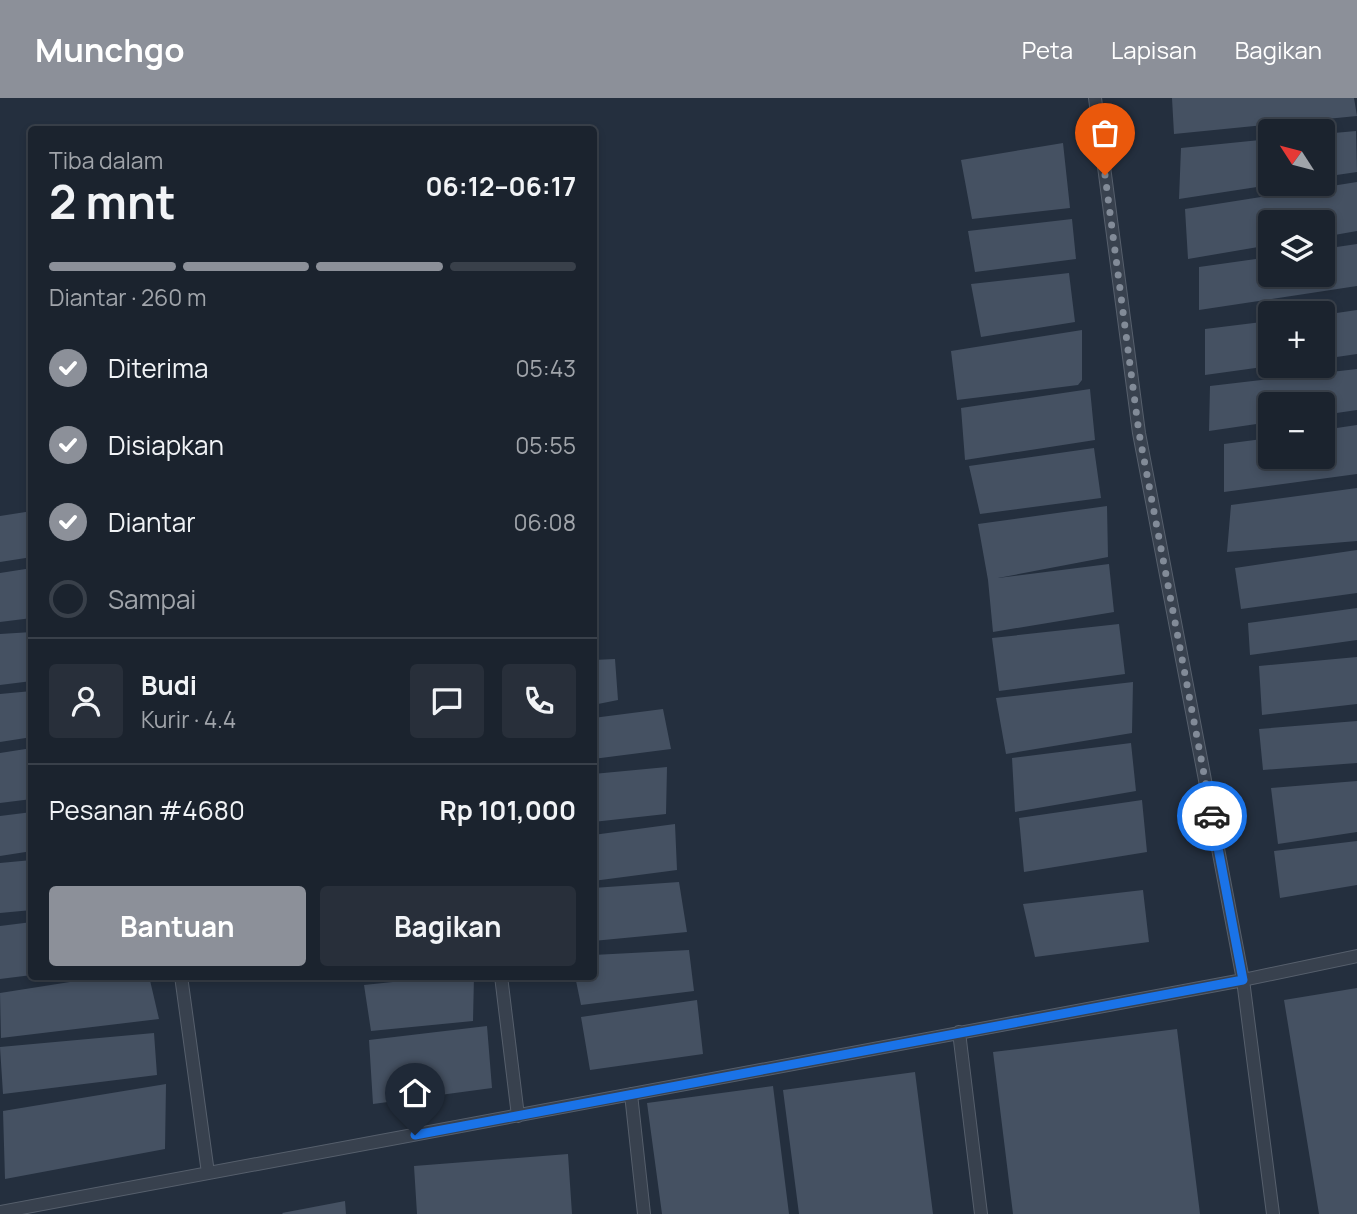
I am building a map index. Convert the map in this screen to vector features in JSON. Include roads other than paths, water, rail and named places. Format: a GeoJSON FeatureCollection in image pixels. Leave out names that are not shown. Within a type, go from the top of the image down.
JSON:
{"type":"FeatureCollection","features":[{"type":"Feature","properties":{"kind":"lane"},"geometry":{"type":"LineString","coordinates":[[1095,98],[1139,433],[1243,980],[1273,1214]]}},
{"type":"Feature","properties":{"kind":"lane"},"geometry":{"type":"LineString","coordinates":[[0,1212],[1243,980],[1357,956]]}},
{"type":"Feature","properties":{"kind":"lane"},"geometry":{"type":"LineString","coordinates":[[182,980],[208,1173]]}},
{"type":"Feature","properties":{"kind":"lane"},"geometry":{"type":"LineString","coordinates":[[501,980],[518,1116]]}},
{"type":"Feature","properties":{"kind":"lane"},"geometry":{"type":"LineString","coordinates":[[959,1032],[981,1214]]}},
{"type":"Feature","properties":{"kind":"lane"},"geometry":{"type":"LineString","coordinates":[[631,1094],[644,1214]]}}]}
